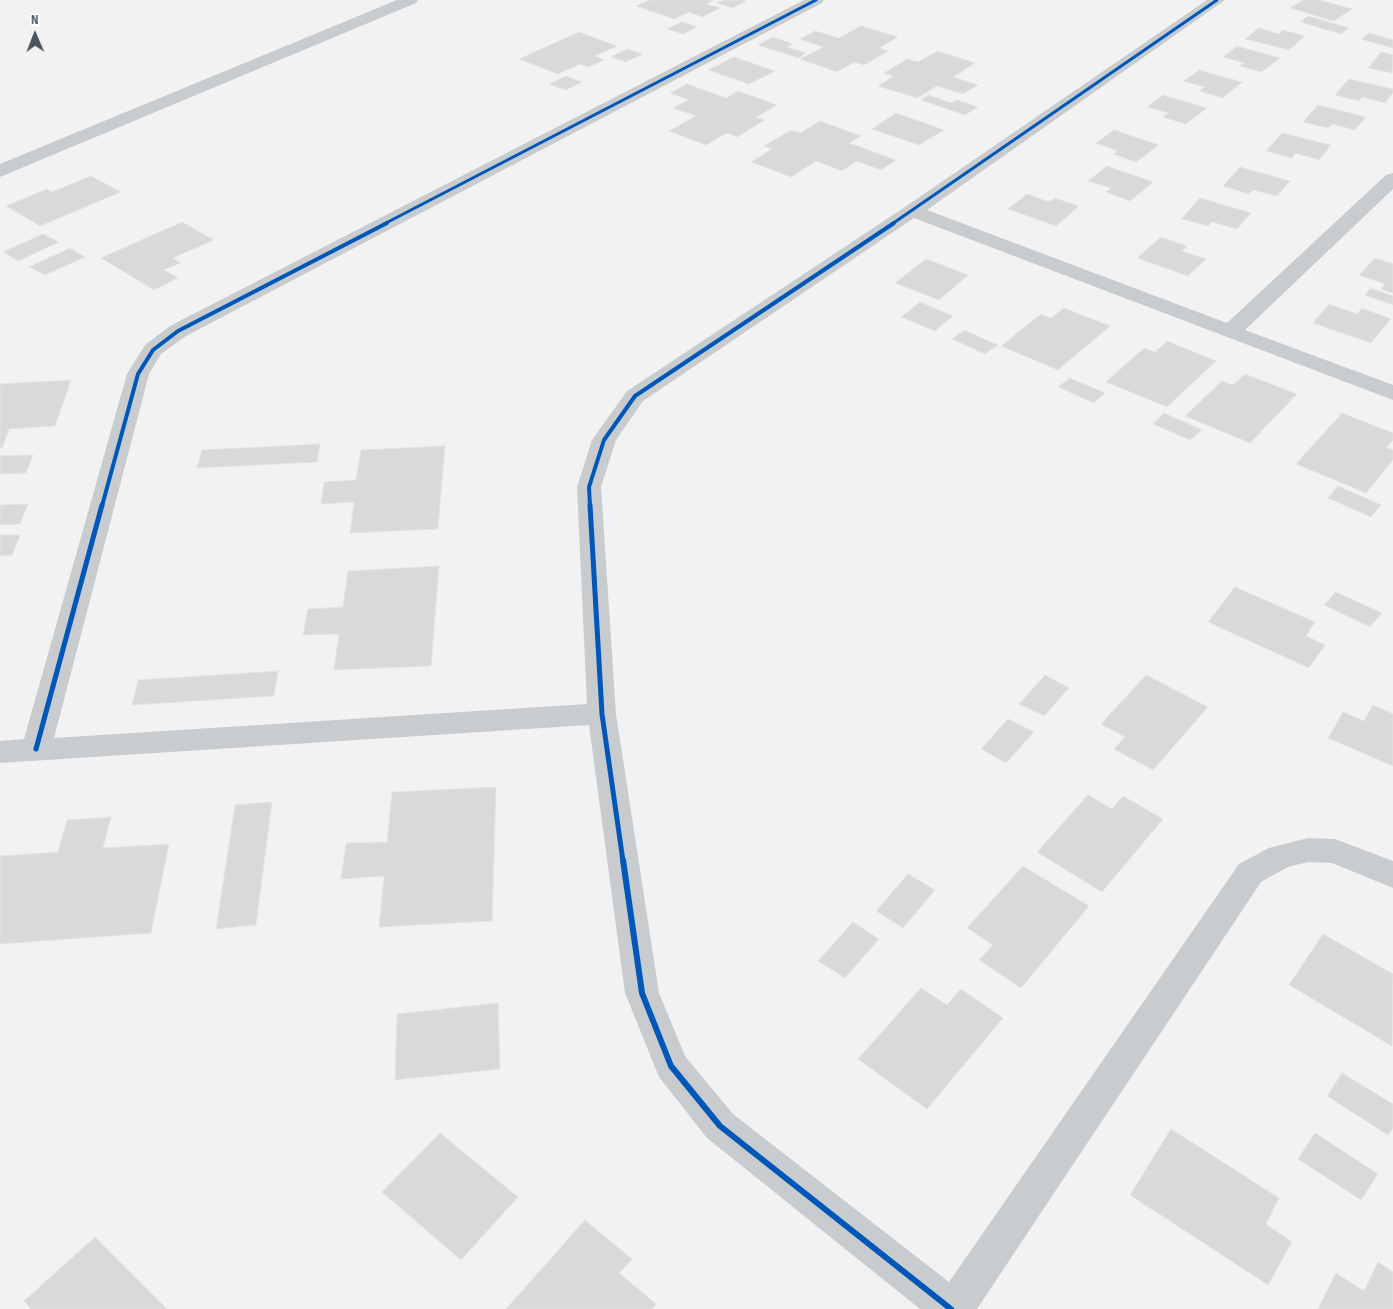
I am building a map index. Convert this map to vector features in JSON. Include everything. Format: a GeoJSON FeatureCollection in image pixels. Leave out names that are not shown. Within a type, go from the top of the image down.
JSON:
{"type":"FeatureCollection","features":[{"type":"Feature","properties":{"kind":"street"},"geometry":{"type":"LineString","coordinates":[[0,171],[410,0]]}},
{"type":"Feature","properties":{"kind":"street"},"geometry":{"type":"LineString","coordinates":[[36,749],[138,374],[153,350],[178,331],[816,0]]}},
{"type":"Feature","properties":{"kind":"street"},"geometry":{"type":"LineString","coordinates":[[1217,0],[912,211],[635,396],[604,440],[589,487],[602,714],[642,993],[671,1066],[720,1126],[952,1309],[1250,873],[1280,858],[1308,850],[1336,851],[1393,875]]}},
{"type":"Feature","properties":{"kind":"street"},"geometry":{"type":"LineString","coordinates":[[1231,332],[1393,179]]}},
{"type":"Feature","properties":{"kind":"street"},"geometry":{"type":"LineString","coordinates":[[912,211],[1393,393]]}},
{"type":"Feature","properties":{"kind":"street"},"geometry":{"type":"LineString","coordinates":[[0,752],[602,714]]}},
{"type":"Feature","properties":{"kind":"building"},"geometry":{"type":"Polygon","coordinates":[[[649,0],[714,0],[707,4],[720,8],[702,17],[689,12],[674,19],[636,6],[649,0]]]}},
{"type":"Feature","properties":{"kind":"building"},"geometry":{"type":"Polygon","coordinates":[[[723,0],[746,1],[733,8],[717,3],[723,0]]]}},
{"type":"Feature","properties":{"kind":"building"},"geometry":{"type":"Polygon","coordinates":[[[1303,0],[1320,0],[1352,9],[1334,21],[1290,8],[1303,0]]]}},
{"type":"Feature","properties":{"kind":"building"},"geometry":{"type":"Polygon","coordinates":[[[1308,16],[1349,28],[1341,34],[1300,22],[1308,16]]]}},
{"type":"Feature","properties":{"kind":"building"},"geometry":{"type":"Polygon","coordinates":[[[682,22],[697,27],[683,34],[667,29],[682,22]]]}},
{"type":"Feature","properties":{"kind":"building"},"geometry":{"type":"Polygon","coordinates":[[[861,26],[898,37],[879,48],[888,51],[864,65],[855,62],[837,72],[800,59],[823,47],[800,39],[815,31],[839,38],[861,26]]]}},
{"type":"Feature","properties":{"kind":"building"},"geometry":{"type":"Polygon","coordinates":[[[1259,28],[1279,34],[1283,30],[1305,36],[1289,50],[1245,39],[1259,28]]]}},
{"type":"Feature","properties":{"kind":"building"},"geometry":{"type":"Polygon","coordinates":[[[579,32],[617,46],[595,56],[604,60],[589,67],[580,64],[558,74],[519,59],[579,32]]]}},
{"type":"Feature","properties":{"kind":"building"},"geometry":{"type":"Polygon","coordinates":[[[1369,33],[1393,40],[1393,48],[1361,39],[1369,33]]]}},
{"type":"Feature","properties":{"kind":"building"},"geometry":{"type":"Polygon","coordinates":[[[773,37],[793,44],[787,47],[806,53],[798,58],[758,45],[773,37]]]}},
{"type":"Feature","properties":{"kind":"building"},"geometry":{"type":"Polygon","coordinates":[[[1237,46],[1280,58],[1262,72],[1239,66],[1244,63],[1223,57],[1237,46]]]}},
{"type":"Feature","properties":{"kind":"building"},"geometry":{"type":"Polygon","coordinates":[[[627,49],[643,54],[626,62],[611,57],[627,49]]]}},
{"type":"Feature","properties":{"kind":"building"},"geometry":{"type":"Polygon","coordinates":[[[938,51],[975,63],[953,77],[978,85],[963,94],[937,86],[917,98],[878,86],[894,76],[884,73],[907,59],[918,62],[938,51]]]}},
{"type":"Feature","properties":{"kind":"building"},"geometry":{"type":"Polygon","coordinates":[[[1381,52],[1393,55],[1392,73],[1368,68],[1381,52]]]}},
{"type":"Feature","properties":{"kind":"building"},"geometry":{"type":"Polygon","coordinates":[[[734,57],[775,71],[749,84],[708,70],[734,57]]]}},
{"type":"Feature","properties":{"kind":"building"},"geometry":{"type":"Polygon","coordinates":[[[1199,70],[1242,82],[1223,98],[1200,91],[1204,87],[1184,81],[1199,70]]]}},
{"type":"Feature","properties":{"kind":"building"},"geometry":{"type":"Polygon","coordinates":[[[566,76],[582,82],[566,90],[549,84],[566,76]]]}},
{"type":"Feature","properties":{"kind":"building"},"geometry":{"type":"Polygon","coordinates":[[[1349,79],[1393,89],[1393,93],[1385,103],[1362,97],[1359,101],[1335,95],[1349,79]]]}},
{"type":"Feature","properties":{"kind":"building"},"geometry":{"type":"Polygon","coordinates":[[[687,84],[726,98],[738,91],[777,105],[756,117],[765,120],[737,137],[727,133],[706,145],[669,131],[696,116],[673,108],[689,100],[670,93],[687,84]]]}},
{"type":"Feature","properties":{"kind":"building"},"geometry":{"type":"Polygon","coordinates":[[[929,95],[951,103],[957,100],[978,107],[965,115],[921,100],[929,95]]]}},
{"type":"Feature","properties":{"kind":"building"},"geometry":{"type":"Polygon","coordinates":[[[1163,95],[1207,108],[1186,124],[1163,117],[1168,113],[1147,107],[1163,95]]]}},
{"type":"Feature","properties":{"kind":"building"},"geometry":{"type":"Polygon","coordinates":[[[1318,105],[1366,117],[1355,130],[1332,124],[1328,128],[1303,122],[1318,105]]]}},
{"type":"Feature","properties":{"kind":"building"},"geometry":{"type":"Polygon","coordinates":[[[896,113],[944,130],[919,145],[872,129],[896,113]]]}},
{"type":"Feature","properties":{"kind":"building"},"geometry":{"type":"Polygon","coordinates":[[[820,121],[861,136],[849,143],[896,160],[881,170],[857,161],[842,171],[816,161],[791,177],[751,162],[772,149],[764,146],[791,130],[800,133],[820,121]]]}},
{"type":"Feature","properties":{"kind":"building"},"geometry":{"type":"Polygon","coordinates":[[[1114,130],[1159,145],[1136,162],[1113,154],[1118,151],[1096,143],[1114,130]]]}},
{"type":"Feature","properties":{"kind":"building"},"geometry":{"type":"Polygon","coordinates":[[[1282,133],[1331,145],[1319,160],[1295,153],[1292,158],[1266,151],[1282,133]]]}},
{"type":"Feature","properties":{"kind":"building"},"geometry":{"type":"Polygon","coordinates":[[[1107,166],[1153,182],[1130,201],[1106,192],[1111,188],[1088,181],[1107,166]]]}},
{"type":"Feature","properties":{"kind":"building"},"geometry":{"type":"Polygon","coordinates":[[[1240,167],[1290,181],[1277,196],[1253,190],[1249,194],[1223,186],[1240,167]]]}},
{"type":"Feature","properties":{"kind":"building"},"geometry":{"type":"Polygon","coordinates":[[[91,176],[121,192],[40,226],[6,206],[47,189],[52,192],[91,176]]]}},
{"type":"Feature","properties":{"kind":"building"},"geometry":{"type":"Polygon","coordinates":[[[1027,194],[1049,202],[1055,198],[1079,206],[1056,226],[1008,209],[1027,194]]]}},
{"type":"Feature","properties":{"kind":"building"},"geometry":{"type":"Polygon","coordinates":[[[1200,198],[1251,213],[1237,229],[1212,222],[1208,226],[1181,219],[1200,198]]]}},
{"type":"Feature","properties":{"kind":"building"},"geometry":{"type":"Polygon","coordinates":[[[182,222],[214,240],[173,258],[180,263],[164,270],[178,278],[154,290],[101,258],[182,222]]]}},
{"type":"Feature","properties":{"kind":"building"},"geometry":{"type":"Polygon","coordinates":[[[43,234],[59,242],[18,261],[3,252],[43,234]]]}},
{"type":"Feature","properties":{"kind":"building"},"geometry":{"type":"Polygon","coordinates":[[[1161,237],[1187,246],[1182,251],[1206,259],[1188,276],[1137,258],[1161,237]]]}},
{"type":"Feature","properties":{"kind":"building"},"geometry":{"type":"Polygon","coordinates":[[[70,248],[85,257],[45,275],[29,267],[70,248]]]}},
{"type":"Feature","properties":{"kind":"building"},"geometry":{"type":"Polygon","coordinates":[[[1375,258],[1393,264],[1393,293],[1381,289],[1385,284],[1359,275],[1375,258]]]}},
{"type":"Feature","properties":{"kind":"building"},"geometry":{"type":"Polygon","coordinates":[[[926,259],[968,275],[939,300],[895,283],[926,259]]]}},
{"type":"Feature","properties":{"kind":"building"},"geometry":{"type":"Polygon","coordinates":[[[1370,288],[1393,296],[1393,305],[1365,295],[1370,288]]]}},
{"type":"Feature","properties":{"kind":"building"},"geometry":{"type":"Polygon","coordinates":[[[920,302],[953,316],[935,331],[901,317],[920,302]]]}},
{"type":"Feature","properties":{"kind":"building"},"geometry":{"type":"Polygon","coordinates":[[[1329,304],[1357,314],[1362,308],[1391,319],[1371,343],[1313,323],[1329,304]]]}},
{"type":"Feature","properties":{"kind":"building"},"geometry":{"type":"Polygon","coordinates":[[[1064,308],[1110,326],[1058,370],[1001,346],[1041,314],[1051,318],[1064,308]]]}},
{"type":"Feature","properties":{"kind":"building"},"geometry":{"type":"Polygon","coordinates":[[[964,330],[998,345],[985,354],[952,339],[964,330]]]}},
{"type":"Feature","properties":{"kind":"building"},"geometry":{"type":"Polygon","coordinates":[[[1167,341],[1216,361],[1167,407],[1106,382],[1144,348],[1155,352],[1167,341]]]}},
{"type":"Feature","properties":{"kind":"building"},"geometry":{"type":"Polygon","coordinates":[[[1245,374],[1297,394],[1250,443],[1185,416],[1222,381],[1233,385],[1245,374]]]}},
{"type":"Feature","properties":{"kind":"building"},"geometry":{"type":"Polygon","coordinates":[[[1070,378],[1105,393],[1094,403],[1058,387],[1070,378]]]}},
{"type":"Feature","properties":{"kind":"building"},"geometry":{"type":"Polygon","coordinates":[[[71,380],[55,426],[9,429],[2,448],[0,448],[0,384],[71,380]]]}},
{"type":"Feature","properties":{"kind":"building"},"geometry":{"type":"Polygon","coordinates":[[[1164,413],[1202,430],[1190,440],[1153,424],[1164,413]]]}},
{"type":"Feature","properties":{"kind":"building"},"geometry":{"type":"Polygon","coordinates":[[[1342,413],[1393,433],[1393,440],[1386,448],[1393,450],[1393,460],[1366,493],[1296,464],[1342,413]]]}},
{"type":"Feature","properties":{"kind":"building"},"geometry":{"type":"Polygon","coordinates":[[[320,444],[317,462],[197,468],[202,450],[320,444]]]}},
{"type":"Feature","properties":{"kind":"building"},"geometry":{"type":"Polygon","coordinates":[[[445,446],[438,529],[350,533],[354,502],[321,504],[324,482],[356,480],[361,450],[445,446]]]}},
{"type":"Feature","properties":{"kind":"building"},"geometry":{"type":"Polygon","coordinates":[[[33,455],[26,473],[0,474],[0,456],[33,455]]]}},
{"type":"Feature","properties":{"kind":"building"},"geometry":{"type":"Polygon","coordinates":[[[1338,486],[1381,505],[1371,517],[1328,498],[1338,486]]]}},
{"type":"Feature","properties":{"kind":"building"},"geometry":{"type":"Polygon","coordinates":[[[28,504],[20,524],[0,525],[0,505],[28,504]]]}},
{"type":"Feature","properties":{"kind":"building"},"geometry":{"type":"Polygon","coordinates":[[[0,535],[20,535],[12,555],[0,556],[0,535]]]}},
{"type":"Feature","properties":{"kind":"building"},"geometry":{"type":"Polygon","coordinates":[[[439,566],[431,666],[334,670],[339,634],[303,635],[308,609],[343,607],[348,571],[439,566]]]}},
{"type":"Feature","properties":{"kind":"building"},"geometry":{"type":"Polygon","coordinates":[[[1235,587],[1315,622],[1306,636],[1325,645],[1309,668],[1208,622],[1235,587]]]}},
{"type":"Feature","properties":{"kind":"building"},"geometry":{"type":"Polygon","coordinates":[[[1336,592],[1382,613],[1370,627],[1324,605],[1336,592]]]}},
{"type":"Feature","properties":{"kind":"building"},"geometry":{"type":"Polygon","coordinates":[[[278,671],[274,696],[132,705],[138,680],[278,671]]]}},
{"type":"Feature","properties":{"kind":"building"},"geometry":{"type":"Polygon","coordinates":[[[1045,675],[1069,688],[1044,716],[1019,704],[1045,675]]]}},
{"type":"Feature","properties":{"kind":"building"},"geometry":{"type":"Polygon","coordinates":[[[1146,675],[1208,707],[1153,770],[1114,749],[1125,737],[1101,724],[1146,675]]]}},
{"type":"Feature","properties":{"kind":"building"},"geometry":{"type":"Polygon","coordinates":[[[1373,705],[1393,714],[1393,766],[1328,738],[1343,712],[1364,721],[1373,705]]]}},
{"type":"Feature","properties":{"kind":"building"},"geometry":{"type":"Polygon","coordinates":[[[1008,719],[1034,732],[1006,763],[981,749],[1008,719]]]}},
{"type":"Feature","properties":{"kind":"building"},"geometry":{"type":"Polygon","coordinates":[[[496,787],[492,921],[379,927],[384,876],[341,879],[346,843],[387,842],[392,792],[496,787]]]}},
{"type":"Feature","properties":{"kind":"building"},"geometry":{"type":"Polygon","coordinates":[[[1088,795],[1112,809],[1123,796],[1163,819],[1102,892],[1037,852],[1088,795]]]}},
{"type":"Feature","properties":{"kind":"building"},"geometry":{"type":"Polygon","coordinates":[[[272,802],[256,925],[216,929],[235,805],[272,802]]]}},
{"type":"Feature","properties":{"kind":"building"},"geometry":{"type":"Polygon","coordinates":[[[111,817],[103,848],[169,844],[151,933],[0,944],[0,856],[58,852],[67,820],[111,817]]]}},
{"type":"Feature","properties":{"kind":"building"},"geometry":{"type":"Polygon","coordinates":[[[1023,866],[1089,906],[1021,988],[979,960],[993,945],[967,928],[1023,866]]]}},
{"type":"Feature","properties":{"kind":"building"},"geometry":{"type":"Polygon","coordinates":[[[908,874],[935,890],[903,928],[876,911],[908,874]]]}},
{"type":"Feature","properties":{"kind":"building"},"geometry":{"type":"Polygon","coordinates":[[[853,922],[879,939],[845,978],[818,961],[853,922]]]}},
{"type":"Feature","properties":{"kind":"building"},"geometry":{"type":"Polygon","coordinates":[[[1323,934],[1393,974],[1392,1046],[1289,985],[1323,934]]]}},
{"type":"Feature","properties":{"kind":"building"},"geometry":{"type":"Polygon","coordinates":[[[921,988],[947,1005],[961,989],[1003,1018],[927,1109],[858,1059],[921,988]]]}},
{"type":"Feature","properties":{"kind":"building"},"geometry":{"type":"Polygon","coordinates":[[[498,1003],[500,1069],[395,1080],[397,1014],[498,1003]]]}},
{"type":"Feature","properties":{"kind":"building"},"geometry":{"type":"Polygon","coordinates":[[[1342,1073],[1393,1104],[1393,1128],[1388,1135],[1327,1096],[1342,1073]]]}},
{"type":"Feature","properties":{"kind":"building"},"geometry":{"type":"Polygon","coordinates":[[[1171,1129],[1279,1198],[1266,1224],[1292,1242],[1268,1285],[1130,1195],[1171,1129]]]}},
{"type":"Feature","properties":{"kind":"building"},"geometry":{"type":"Polygon","coordinates":[[[440,1133],[518,1197],[461,1260],[382,1192],[440,1133]]]}},
{"type":"Feature","properties":{"kind":"building"},"geometry":{"type":"Polygon","coordinates":[[[1315,1133],[1378,1174],[1361,1200],[1298,1159],[1315,1133]]]}},
{"type":"Feature","properties":{"kind":"building"},"geometry":{"type":"Polygon","coordinates":[[[585,1220],[632,1259],[619,1273],[656,1304],[652,1309],[506,1309],[585,1220]]]}},
{"type":"Feature","properties":{"kind":"building"},"geometry":{"type":"Polygon","coordinates":[[[95,1237],[167,1309],[31,1309],[24,1301],[95,1237]]]}},
{"type":"Feature","properties":{"kind":"building"},"geometry":{"type":"Polygon","coordinates":[[[1378,1262],[1393,1272],[1393,1309],[1318,1309],[1336,1273],[1364,1291],[1378,1262]]]}},
{"type":"Feature","properties":{"kind":"cycle path"},"geometry":{"type":"LineString","coordinates":[[36,749],[138,374],[153,350],[178,331],[816,0]]}},
{"type":"Feature","properties":{"kind":"cycle path"},"geometry":{"type":"LineString","coordinates":[[951,1309],[720,1126],[671,1066],[642,993],[602,714],[589,487],[604,440],[635,396],[912,211],[1217,0]]}}]}
